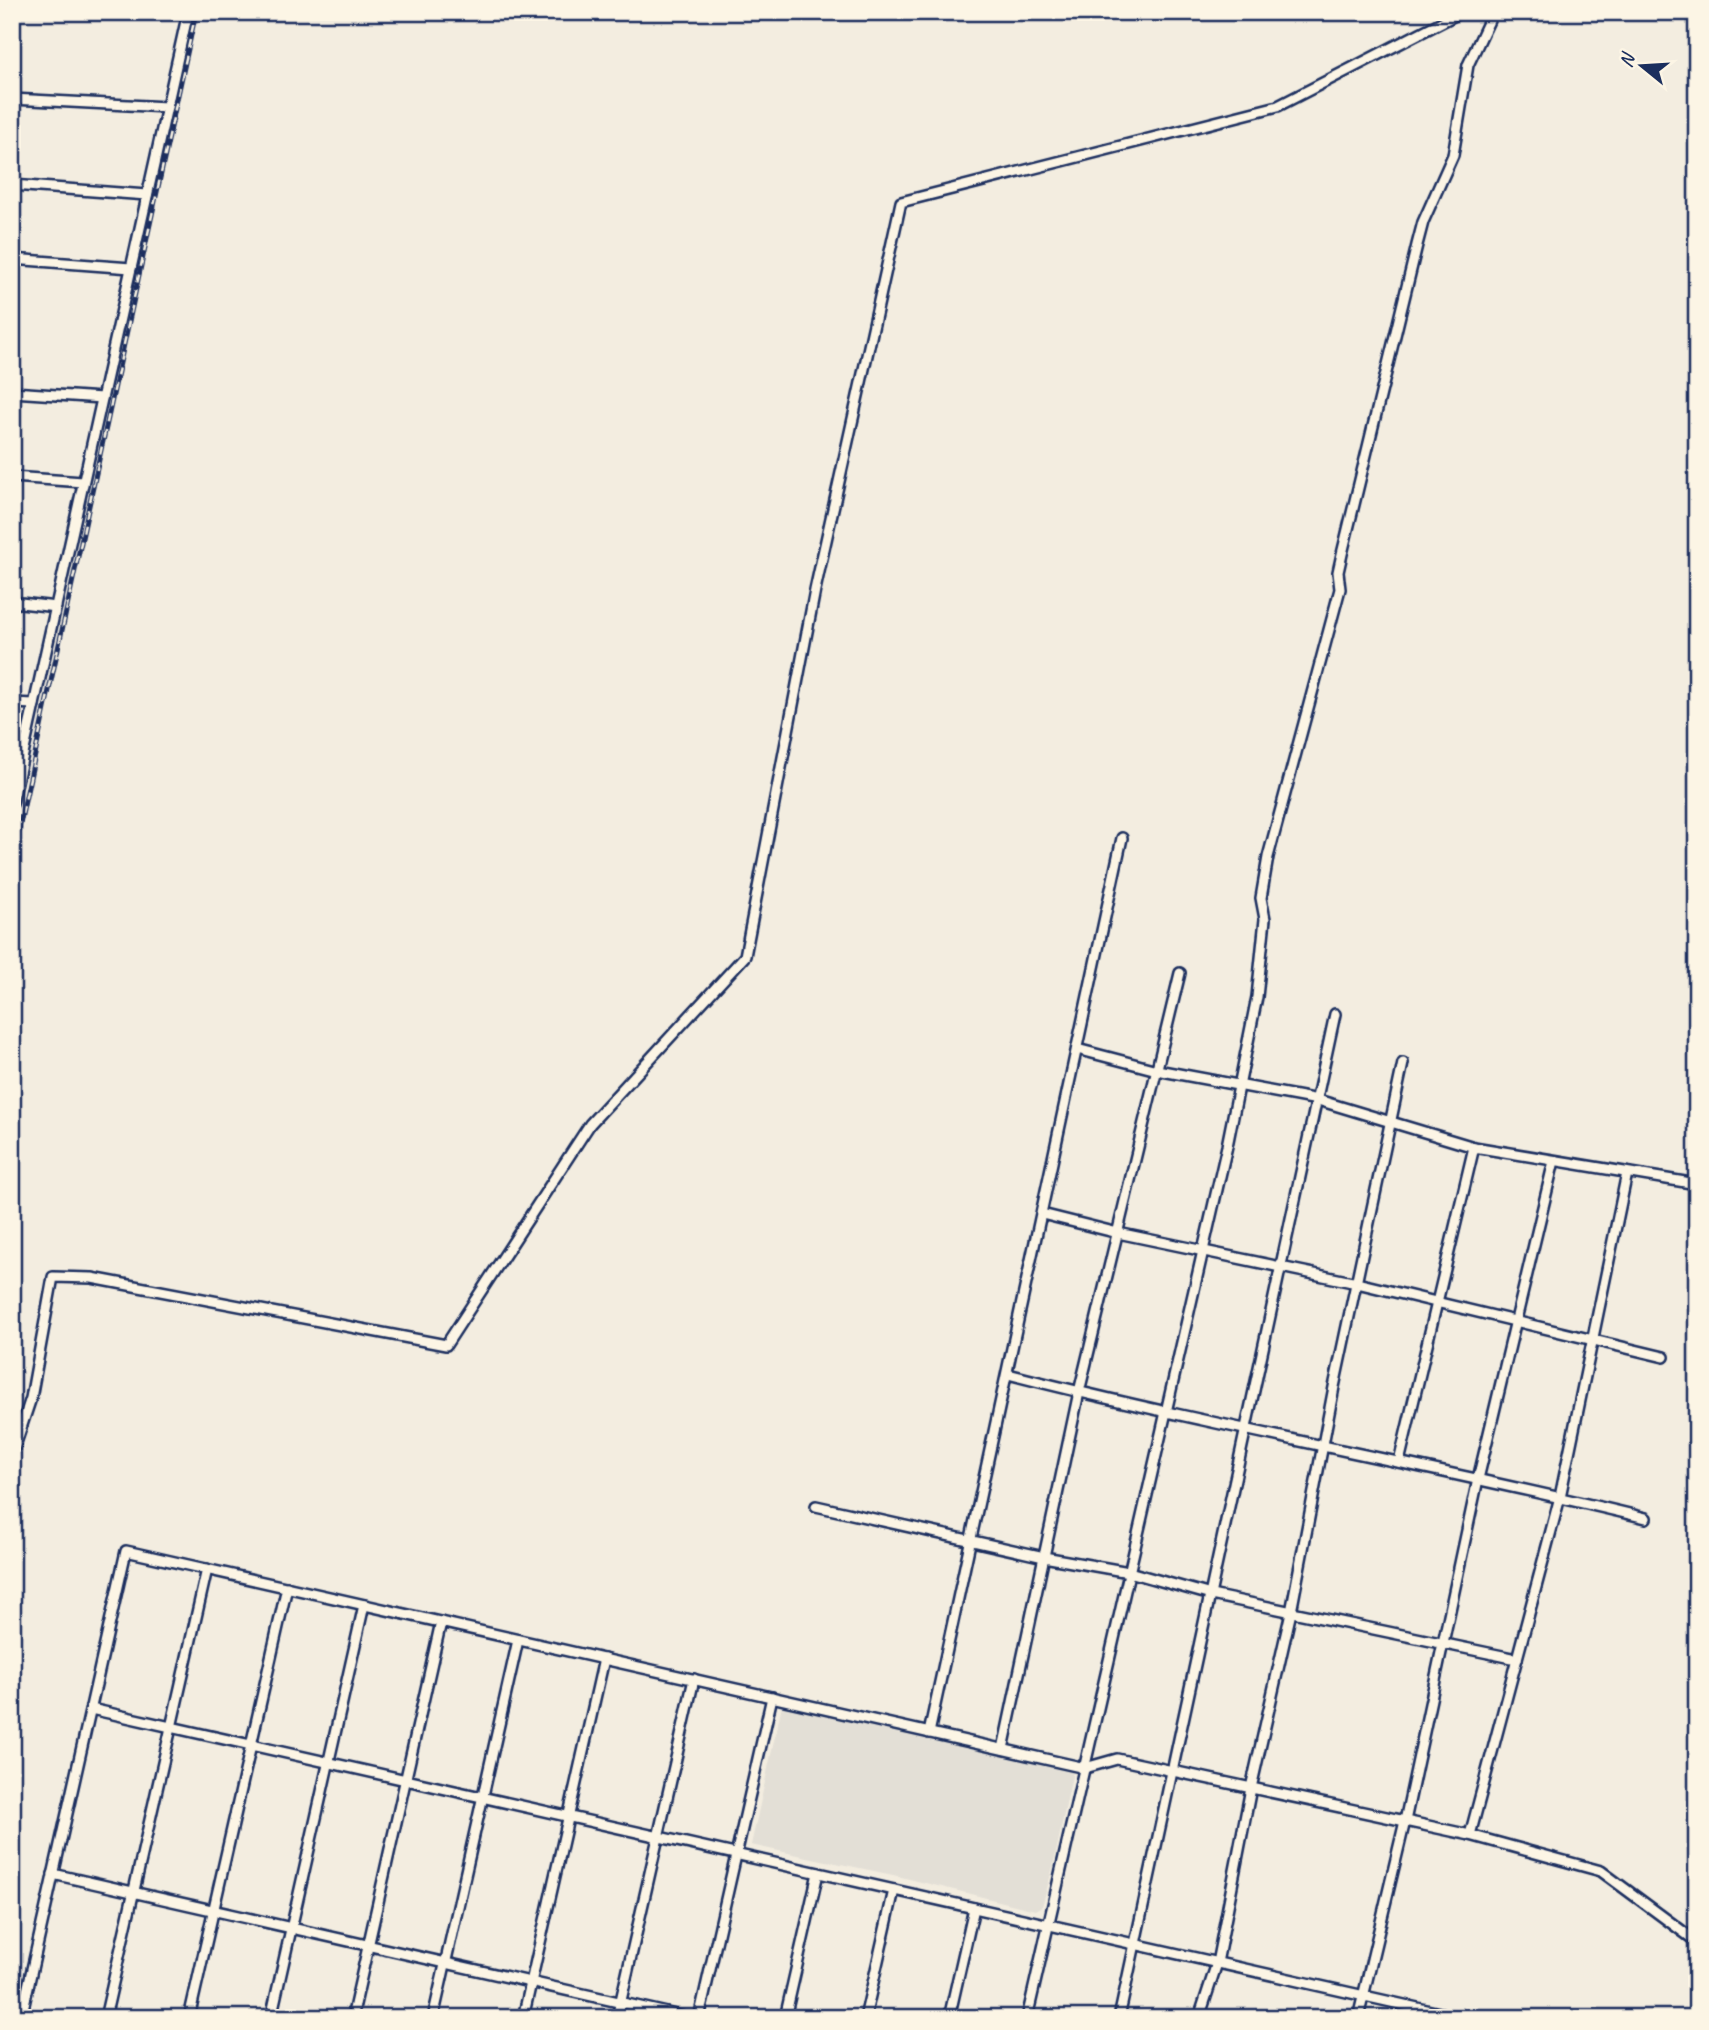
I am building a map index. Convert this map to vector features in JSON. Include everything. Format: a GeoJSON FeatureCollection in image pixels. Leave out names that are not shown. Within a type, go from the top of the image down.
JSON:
{"type":"FeatureCollection","features":[{"type":"Feature","properties":{"kind":"street"},"geometry":{"type":"LineString","coordinates":[[12,804],[188,12]]}},
{"type":"Feature","properties":{"kind":"street"},"geometry":{"type":"LineString","coordinates":[[12,1455],[31,1398],[53,1277],[92,1278],[446,1345],[590,1124],[745,957],[815,590],[901,202],[1278,106],[1461,12]]}},
{"type":"Feature","properties":{"kind":"street"},"geometry":{"type":"LineString","coordinates":[[1027,2018],[1240,1086],[1257,997],[1265,919],[1261,898],[1268,857],[1340,589],[1338,572],[1342,554],[1423,222],[1453,155],[1468,65],[1493,12]]}},
{"type":"Feature","properties":{"kind":"street"},"geometry":{"type":"LineString","coordinates":[[12,99],[167,107]]}},
{"type":"Feature","properties":{"kind":"street"},"geometry":{"type":"LineString","coordinates":[[12,185],[147,195]]}},
{"type":"Feature","properties":{"kind":"street"},"geometry":{"type":"LineString","coordinates":[[12,260],[131,268]]}},
{"type":"Feature","properties":{"kind":"street"},"geometry":{"type":"LineString","coordinates":[[12,392],[102,398]]}},
{"type":"Feature","properties":{"kind":"street"},"geometry":{"type":"LineString","coordinates":[[12,477],[83,482]]}},
{"type":"Feature","properties":{"kind":"street"},"geometry":{"type":"LineString","coordinates":[[12,602],[56,607]]}},
{"type":"Feature","properties":{"kind":"street"},"geometry":{"type":"LineString","coordinates":[[12,703],[34,704]]}},
{"type":"Feature","properties":{"kind":"street"},"geometry":{"type":"LineString","coordinates":[[929,1732],[1122,838]]}},
{"type":"Feature","properties":{"kind":"street"},"geometry":{"type":"LineString","coordinates":[[1003,1749],[1079,1392],[1180,973]]}},
{"type":"Feature","properties":{"kind":"street"},"geometry":{"type":"LineString","coordinates":[[1119,2018],[1335,1014]]}},
{"type":"Feature","properties":{"kind":"street"},"geometry":{"type":"LineString","coordinates":[[1077,1049],[1157,1070],[1318,1100],[1474,1147],[1697,1184]]}},
{"type":"Feature","properties":{"kind":"street"},"geometry":{"type":"LineString","coordinates":[[1199,2018],[1217,1963],[1251,1787],[1291,1612],[1403,1063]]}},
{"type":"Feature","properties":{"kind":"street"},"geometry":{"type":"LineString","coordinates":[[1399,1462],[1474,1147]]}},
{"type":"Feature","properties":{"kind":"street"},"geometry":{"type":"LineString","coordinates":[[1358,2018],[1405,1821],[1478,1479],[1554,1161]]}},
{"type":"Feature","properties":{"kind":"street"},"geometry":{"type":"LineString","coordinates":[[1470,1835],[1560,1497],[1627,1173]]}},
{"type":"Feature","properties":{"kind":"street"},"geometry":{"type":"LineString","coordinates":[[1042,1214],[1118,1233],[1357,1283],[1664,1357]]}},
{"type":"Feature","properties":{"kind":"street"},"geometry":{"type":"LineString","coordinates":[[1008,1374],[1245,1431],[1323,1445],[1646,1518]]}},
{"type":"Feature","properties":{"kind":"street"},"geometry":{"type":"LineString","coordinates":[[816,1506],[1044,1557],[1129,1573],[1210,1595],[1517,1659]]}},
{"type":"Feature","properties":{"kind":"street"},"geometry":{"type":"LineString","coordinates":[[21,2018],[127,1551],[1084,1768],[1117,1759],[1470,1835],[1601,1871],[1697,1942]]}},
{"type":"Feature","properties":{"kind":"street"},"geometry":{"type":"LineString","coordinates":[[105,2018],[206,1569]]}},
{"type":"Feature","properties":{"kind":"street"},"geometry":{"type":"LineString","coordinates":[[189,2018],[287,1587]]}},
{"type":"Feature","properties":{"kind":"street"},"geometry":{"type":"LineString","coordinates":[[271,2018],[364,1605]]}},
{"type":"Feature","properties":{"kind":"street"},"geometry":{"type":"LineString","coordinates":[[352,2018],[441,1622]]}},
{"type":"Feature","properties":{"kind":"street"},"geometry":{"type":"LineString","coordinates":[[433,2018],[518,1640]]}},
{"type":"Feature","properties":{"kind":"street"},"geometry":{"type":"LineString","coordinates":[[523,2018],[604,1659]]}},
{"type":"Feature","properties":{"kind":"street"},"geometry":{"type":"LineString","coordinates":[[617,2018],[694,1679]]}},
{"type":"Feature","properties":{"kind":"street"},"geometry":{"type":"LineString","coordinates":[[699,2018],[772,1697]]}},
{"type":"Feature","properties":{"kind":"street"},"geometry":{"type":"LineString","coordinates":[[91,1709],[1462,2018]]}},
{"type":"Feature","properties":{"kind":"street"},"geometry":{"type":"LineString","coordinates":[[785,2018],[818,1873]]}},
{"type":"Feature","properties":{"kind":"street"},"geometry":{"type":"LineString","coordinates":[[53,1874],[689,2018]]}},
{"type":"Feature","properties":{"kind":"street"},"geometry":{"type":"LineString","coordinates":[[865,2018],[894,1890]]}},
{"type":"Feature","properties":{"kind":"street"},"geometry":{"type":"LineString","coordinates":[[949,2018],[974,1908]]}},
{"type":"Feature","properties":{"kind":"shaded area"},"geometry":{"type":"Polygon","coordinates":[[[782,1705],[1073,1771],[1042,1906],[1035,1910],[893,1875],[751,1845],[782,1705]]]}},
{"type":"Feature","properties":{"kind":"railway"},"geometry":{"type":"LineString","coordinates":[[12,861],[196,12]]}}]}
